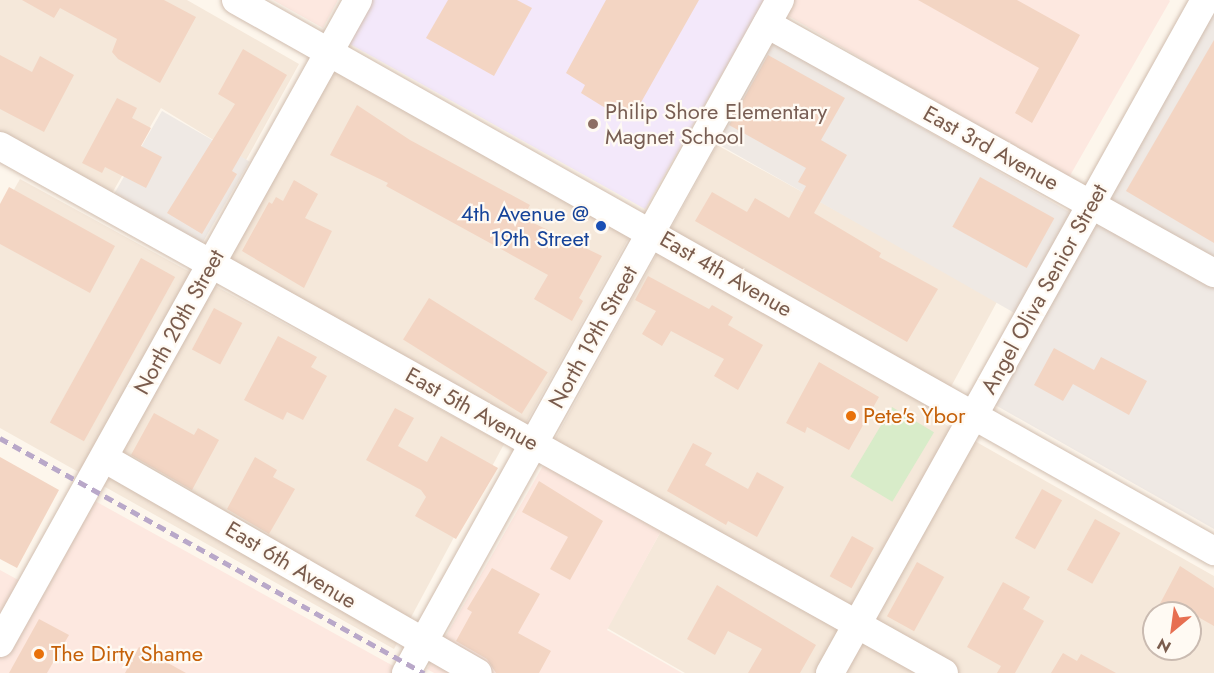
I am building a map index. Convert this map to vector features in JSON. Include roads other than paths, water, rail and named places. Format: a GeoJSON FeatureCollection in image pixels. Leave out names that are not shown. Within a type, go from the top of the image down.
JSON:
{"type":"FeatureCollection","features":[{"type":"Feature","properties":{"kind":"street","name":"East 4th Avenue"},"geometry":{"type":"LineString","coordinates":[[236,0],[652,232],[1214,551]]}},
{"type":"Feature","properties":{"kind":"street","name":"North 20th Street"},"geometry":{"type":"LineString","coordinates":[[0,643],[358,0]]}},
{"type":"Feature","properties":{"kind":"street","name":"Angel Oliva Senior Street"},"geometry":{"type":"LineString","coordinates":[[831,673],[1205,0]]}},
{"type":"Feature","properties":{"kind":"street","name":"East 3rd Avenue"},"geometry":{"type":"LineString","coordinates":[[774,12],[1091,204],[1214,273]]}},
{"type":"Feature","properties":{"kind":"street","name":"North 19th Street"},"geometry":{"type":"LineString","coordinates":[[406,673],[774,12]]}},
{"type":"Feature","properties":{"kind":"street","name":"East 5th Avenue"},"geometry":{"type":"LineString","coordinates":[[0,146],[944,673]]}},
{"type":"Feature","properties":{"kind":"street","name":"East 6th Avenue"},"geometry":{"type":"LineString","coordinates":[[104,458],[422,644],[478,673]]}},
{"type":"Feature","properties":{"kind":"railway"},"geometry":{"type":"LineString","coordinates":[[0,438],[424,673]]}},
{"type":"Feature","properties":{"kind":"place","name":"Philip Shore Elementary Magnet School"},"geometry":{"type":"Point","coordinates":[593,124]}},
{"type":"Feature","properties":{"kind":"place","name":"4th Avenue @ 19th Street"},"geometry":{"type":"Point","coordinates":[601,226]}},
{"type":"Feature","properties":{"kind":"place","name":"Pete's Ybor"},"geometry":{"type":"Point","coordinates":[851,416]}},
{"type":"Feature","properties":{"kind":"place","name":"The Dirty Shame"},"geometry":{"type":"Point","coordinates":[39,654]}}]}
